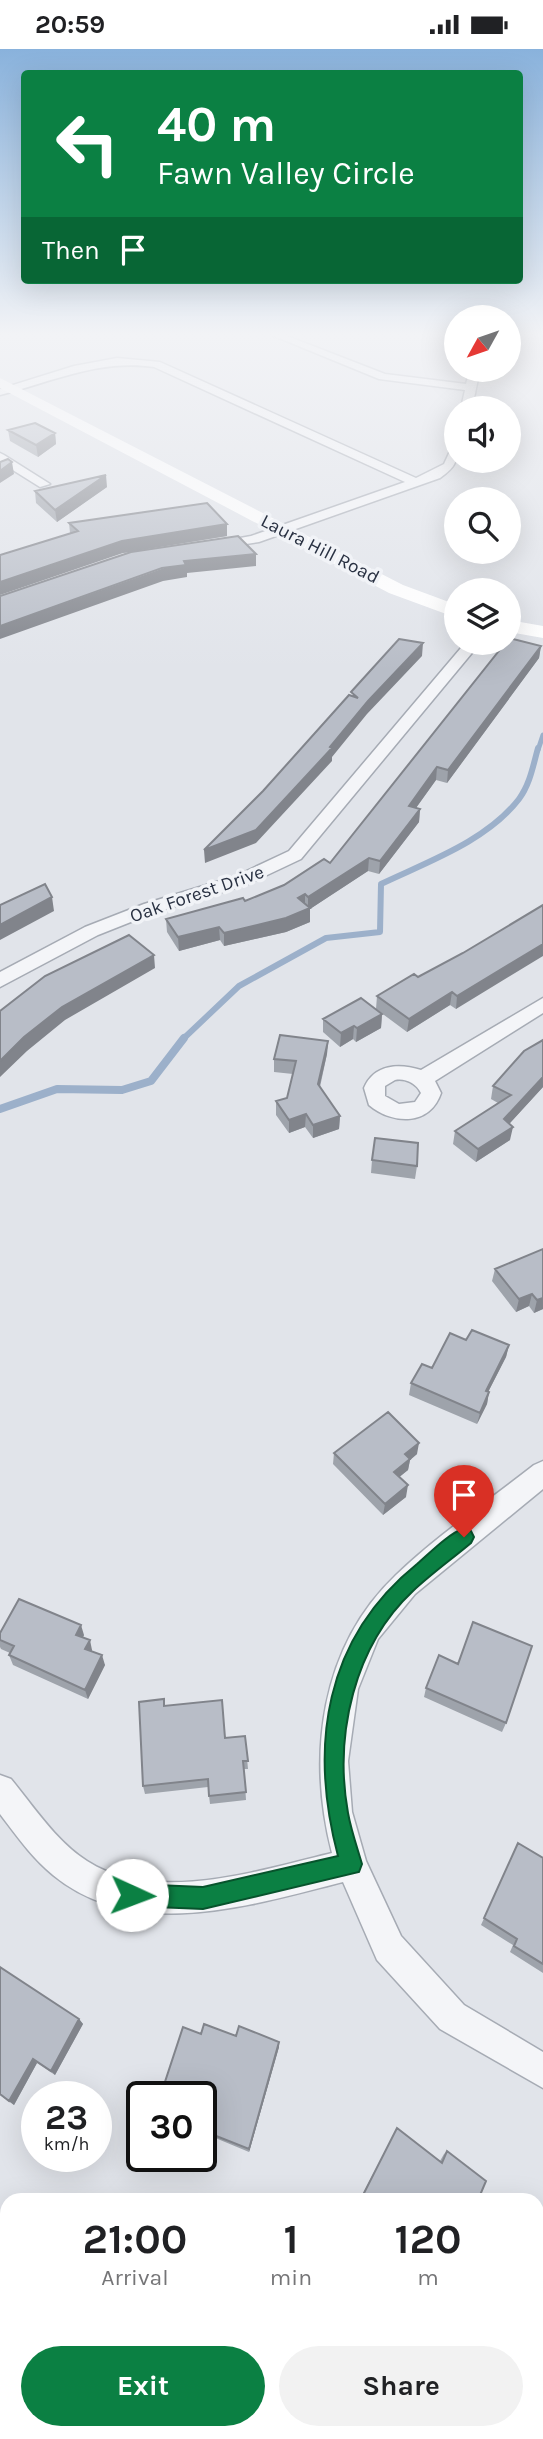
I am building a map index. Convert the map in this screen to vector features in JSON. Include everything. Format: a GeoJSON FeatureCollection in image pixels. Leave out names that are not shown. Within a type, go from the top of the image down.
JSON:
{"type":"FeatureCollection","features":[{"type":"Feature","properties":{"kind":"main road","name":"Laura Hill Road"},"geometry":{"type":"LineString","coordinates":[[120,448],[396,589],[444,607]]}},
{"type":"Feature","properties":{"kind":"main road"},"geometry":{"type":"LineString","coordinates":[[521,628],[543,632]]}},
{"type":"Feature","properties":{"kind":"street"},"geometry":{"type":"LineString","coordinates":[[339,448],[415,482]]}},
{"type":"Feature","properties":{"kind":"street"},"geometry":{"type":"LineString","coordinates":[[0,457],[44,484]]}},
{"type":"Feature","properties":{"kind":"street"},"geometry":{"type":"LineString","coordinates":[[193,548],[229,545],[281,530],[436,475],[444,469]]}},
{"type":"Feature","properties":{"kind":"street","name":"Oak Forest Drive"},"geometry":{"type":"LineString","coordinates":[[0,981],[84,935],[151,908],[261,875],[295,855],[463,655]]}},
{"type":"Feature","properties":{"kind":"street"},"geometry":{"type":"LineString","coordinates":[[422,1079],[543,1004]]}},
{"type":"Feature","properties":{"kind":"street"},"geometry":{"type":"LineString","coordinates":[[543,1473],[405,1585],[368,1630],[343,1689],[333,1761],[337,1812],[351,1864],[389,1948],[452,2017],[543,2071]]}},
{"type":"Feature","properties":{"kind":"street"},"geometry":{"type":"LineString","coordinates":[[0,1790],[51,1851],[88,1880],[132,1895],[203,1898],[351,1864]]}},
{"type":"Feature","properties":{"kind":"building"},"geometry":{"type":"Polygon","coordinates":[[[8,459],[12,462],[0,471],[0,462],[8,459]]]}},
{"type":"Feature","properties":{"kind":"building"},"geometry":{"type":"Polygon","coordinates":[[[106,475],[55,510],[35,491],[106,475]]]}},
{"type":"Feature","properties":{"kind":"building"},"geometry":{"type":"Polygon","coordinates":[[[207,503],[227,524],[122,541],[0,582],[0,555],[78,531],[69,523],[207,503]]]}},
{"type":"Feature","properties":{"kind":"building"},"geometry":{"type":"Polygon","coordinates":[[[238,536],[256,554],[184,561],[186,565],[162,568],[0,626],[0,596],[131,552],[238,536]]]}},
{"type":"Feature","properties":{"kind":"building"},"geometry":{"type":"Polygon","coordinates":[[[399,639],[423,643],[368,701],[330,747],[332,748],[256,830],[204,850],[263,791],[349,695],[358,698],[351,692],[399,639]]]}},
{"type":"Feature","properties":{"kind":"building"},"geometry":{"type":"Polygon","coordinates":[[[521,641],[541,646],[448,770],[437,767],[409,806],[420,809],[380,861],[369,858],[308,897],[305,894],[298,898],[310,908],[286,918],[224,933],[219,927],[178,937],[166,919],[243,898],[245,901],[284,885],[324,859],[330,863],[496,655],[521,655],[521,641]]]}},
{"type":"Feature","properties":{"kind":"building"},"geometry":{"type":"Polygon","coordinates":[[[45,884],[52,897],[0,925],[0,905],[45,884]]]}},
{"type":"Feature","properties":{"kind":"building"},"geometry":{"type":"Polygon","coordinates":[[[543,905],[543,944],[457,996],[452,992],[409,1019],[377,996],[414,974],[418,977],[463,953],[543,905]]]}},
{"type":"Feature","properties":{"kind":"building"},"geometry":{"type":"Polygon","coordinates":[[[129,935],[154,955],[62,1007],[24,1037],[0,1061],[0,1011],[45,976],[129,935]]]}},
{"type":"Feature","properties":{"kind":"building"},"geometry":{"type":"Polygon","coordinates":[[[361,998],[382,1014],[357,1028],[354,1026],[341,1033],[323,1019],[361,998]]]}},
{"type":"Feature","properties":{"kind":"building"},"geometry":{"type":"Polygon","coordinates":[[[280,1035],[328,1041],[318,1084],[340,1116],[313,1125],[306,1114],[289,1120],[276,1101],[287,1098],[296,1061],[274,1059],[280,1035]]]}},
{"type":"Feature","properties":{"kind":"building"},"geometry":{"type":"Polygon","coordinates":[[[543,1040],[543,1077],[504,1119],[513,1127],[478,1149],[455,1131],[511,1095],[493,1086],[524,1051],[543,1040]]]}},
{"type":"Feature","properties":{"kind":"building"},"geometry":{"type":"Polygon","coordinates":[[[375,1138],[418,1143],[417,1166],[372,1160],[375,1138]]]}},
{"type":"Feature","properties":{"kind":"building"},"geometry":{"type":"Polygon","coordinates":[[[543,1249],[543,1298],[537,1300],[532,1294],[519,1299],[495,1269],[543,1249]]]}},
{"type":"Feature","properties":{"kind":"building"},"geometry":{"type":"Polygon","coordinates":[[[472,1330],[509,1345],[486,1391],[489,1392],[480,1413],[411,1383],[422,1364],[432,1368],[450,1333],[466,1340],[472,1330]]]}},
{"type":"Feature","properties":{"kind":"building"},"geometry":{"type":"Polygon","coordinates":[[[388,1412],[419,1443],[405,1454],[410,1459],[394,1472],[408,1485],[385,1504],[334,1453],[388,1412]]]}},
{"type":"Feature","properties":{"kind":"building"},"geometry":{"type":"Polygon","coordinates":[[[19,1599],[81,1625],[76,1635],[90,1640],[85,1649],[102,1655],[85,1690],[9,1655],[14,1646],[0,1640],[0,1633],[19,1599]]]}},
{"type":"Feature","properties":{"kind":"building"},"geometry":{"type":"Polygon","coordinates":[[[473,1622],[532,1646],[506,1723],[426,1688],[439,1655],[458,1664],[473,1622]]]}},
{"type":"Feature","properties":{"kind":"building"},"geometry":{"type":"Polygon","coordinates":[[[164,1699],[164,1706],[222,1700],[225,1738],[245,1736],[248,1761],[243,1761],[246,1792],[209,1796],[208,1779],[143,1786],[139,1702],[164,1699]]]}},
{"type":"Feature","properties":{"kind":"building"},"geometry":{"type":"Polygon","coordinates":[[[518,1843],[543,1858],[543,1964],[514,1946],[517,1939],[484,1918],[518,1843]]]}},
{"type":"Feature","properties":{"kind":"building"},"geometry":{"type":"Polygon","coordinates":[[[0,1967],[79,2019],[51,2071],[33,2059],[9,2101],[0,2094],[0,1967]]]}},
{"type":"Feature","properties":{"kind":"building"},"geometry":{"type":"Polygon","coordinates":[[[204,2024],[236,2036],[239,2026],[279,2042],[249,2149],[217,2136],[217,2081],[165,2081],[183,2027],[201,2034],[204,2024]]]}},
{"type":"Feature","properties":{"kind":"building"},"geometry":{"type":"Polygon","coordinates":[[[397,2128],[442,2163],[447,2151],[486,2181],[481,2193],[364,2193],[397,2128]]]}},
{"type":"Feature","properties":{"kind":"waterway"},"geometry":{"type":"LineString","coordinates":[[538,750],[543,735]]}},
{"type":"Feature","properties":{"kind":"waterway"},"geometry":{"type":"LineString","coordinates":[[184,1038],[239,986],[326,938],[380,932],[381,884],[473,839],[506,814],[526,787],[538,748]]}},
{"type":"Feature","properties":{"kind":"waterway"},"geometry":{"type":"LineString","coordinates":[[0,1109],[57,1089],[122,1090],[151,1081],[184,1038]]}},
{"type":"Feature","properties":{"kind":"route"},"geometry":{"type":"LineString","coordinates":[[132,1895],[203,1898],[351,1864],[337,1812],[333,1761],[343,1689],[368,1630],[386,1607],[405,1585],[464,1537]]}}]}
